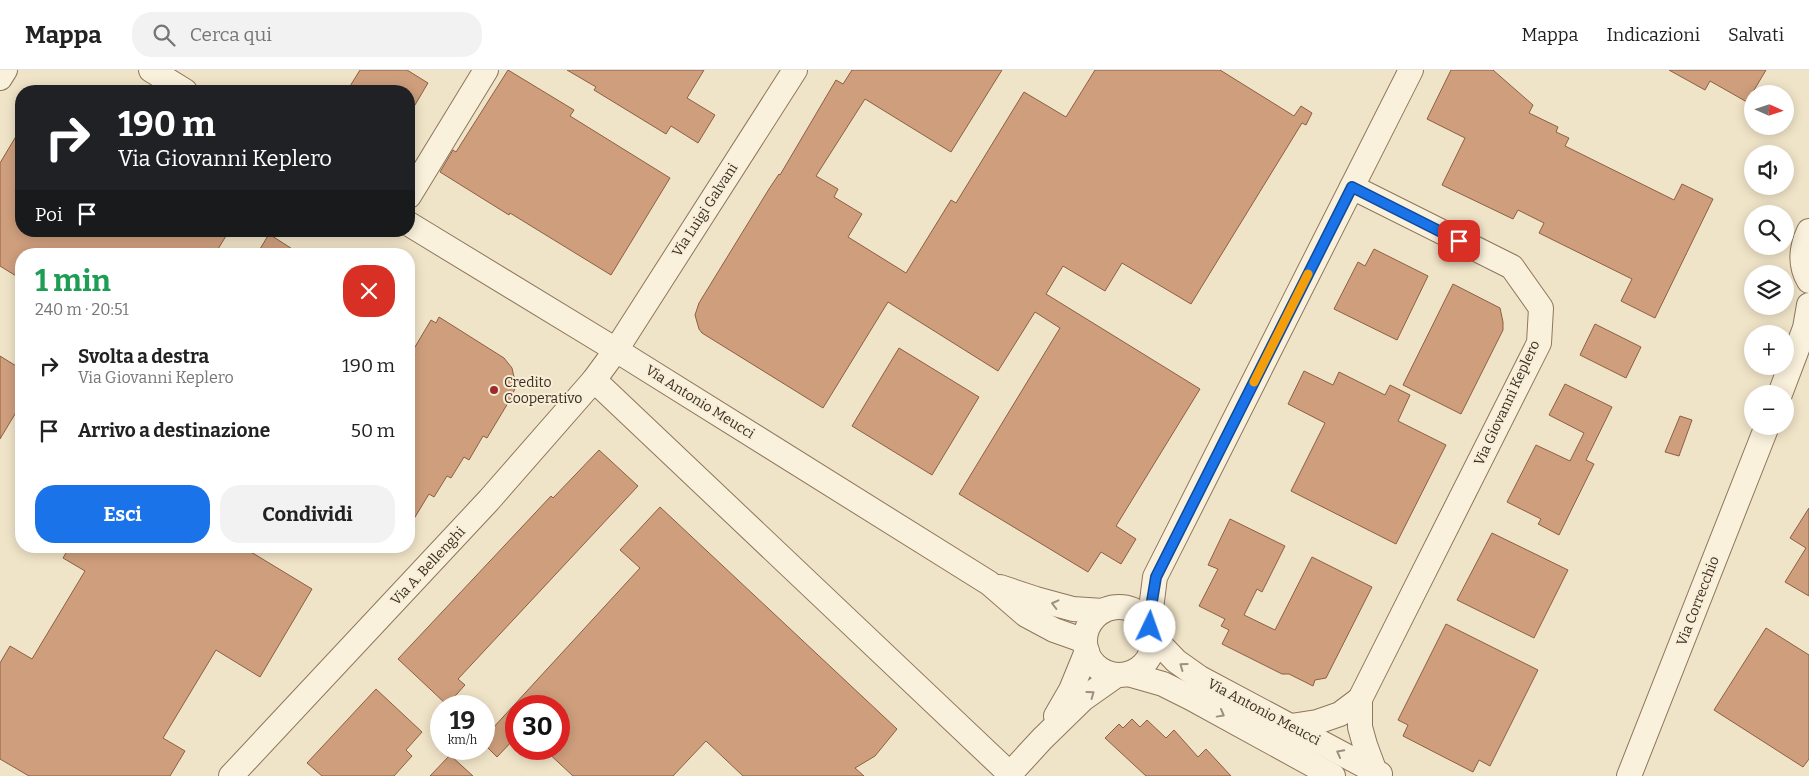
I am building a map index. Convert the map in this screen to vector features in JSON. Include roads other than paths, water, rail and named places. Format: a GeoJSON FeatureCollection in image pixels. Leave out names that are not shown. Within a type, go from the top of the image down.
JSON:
{"type":"FeatureCollection","features":[{"type":"Feature","properties":{"kind":"street"},"geometry":{"type":"LineString","coordinates":[[0,78],[5,70]]}},
{"type":"Feature","properties":{"kind":"street"},"geometry":{"type":"LineString","coordinates":[[152,70],[176,85]]}},
{"type":"Feature","properties":{"kind":"street"},"geometry":{"type":"LineString","coordinates":[[415,186],[486,70]]}},
{"type":"Feature","properties":{"kind":"street","name":"Via Luigi Galvani"},"geometry":{"type":"LineString","coordinates":[[616,350],[795,70]]}},
{"type":"Feature","properties":{"kind":"street"},"geometry":{"type":"LineString","coordinates":[[594,380],[1009,775],[1042,739],[1084,699],[1122,675],[1137,670],[1150,656],[1153,646],[1152,601],[1156,577],[1411,70]]}},
{"type":"Feature","properties":{"kind":"street","name":"Via Giovanni Keplero"},"geometry":{"type":"LineString","coordinates":[[1291,726],[1318,722],[1340,714],[1360,699],[1539,343],[1541,308],[1512,268],[1352,187]]}},
{"type":"Feature","properties":{"kind":"street","name":"Via Antonio Meucci"},"geometry":{"type":"LineString","coordinates":[[415,228],[616,350],[989,583],[1026,615],[1086,646]]}},
{"type":"Feature","properties":{"kind":"street"},"geometry":{"type":"LineString","coordinates":[[1809,231],[1803,244],[1801,259],[1809,281]]}},
{"type":"Feature","properties":{"kind":"street"},"geometry":{"type":"LineString","coordinates":[[1784,385],[1807,327],[1809,305]]}},
{"type":"Feature","properties":{"kind":"street","name":"Via A. Bellenghi"},"geometry":{"type":"LineString","coordinates":[[231,776],[489,500],[594,380],[616,350]]}},
{"type":"Feature","properties":{"kind":"street","name":"Via Correcchio"},"geometry":{"type":"LineString","coordinates":[[1629,776],[1763,435]]}},
{"type":"Feature","properties":{"kind":"street"},"geometry":{"type":"LineString","coordinates":[[1042,739],[1070,690],[1086,646],[1087,631],[1091,622],[1156,577]]}},
{"type":"Feature","properties":{"kind":"street","name":"Via Antonio Meucci"},"geometry":{"type":"LineString","coordinates":[[989,583],[1073,609],[1108,609]]}},
{"type":"Feature","properties":{"kind":"street"},"geometry":{"type":"LineString","coordinates":[[1108,609],[1127,608],[1137,612],[1145,619],[1152,632]]}},
{"type":"Feature","properties":{"kind":"street","name":"Via Antonio Meucci"},"geometry":{"type":"LineString","coordinates":[[1152,632],[1176,661],[1200,678],[1379,774]]}},
{"type":"Feature","properties":{"kind":"street"},"geometry":{"type":"LineString","coordinates":[[1086,646],[1091,660],[1098,668],[1107,673],[1122,675]]}},
{"type":"Feature","properties":{"kind":"street","name":"Via Antonio Meucci"},"geometry":{"type":"LineString","coordinates":[[1122,675],[1163,684],[1333,776]]}},
{"type":"Feature","properties":{"kind":"street","name":"Via Giovanni Keplero"},"geometry":{"type":"LineString","coordinates":[[1360,699],[1360,728],[1364,745],[1379,774]]}},
{"type":"Feature","properties":{"kind":"place","name":"Credito Cooperativo"},"geometry":{"type":"Point","coordinates":[494,390]}}]}
